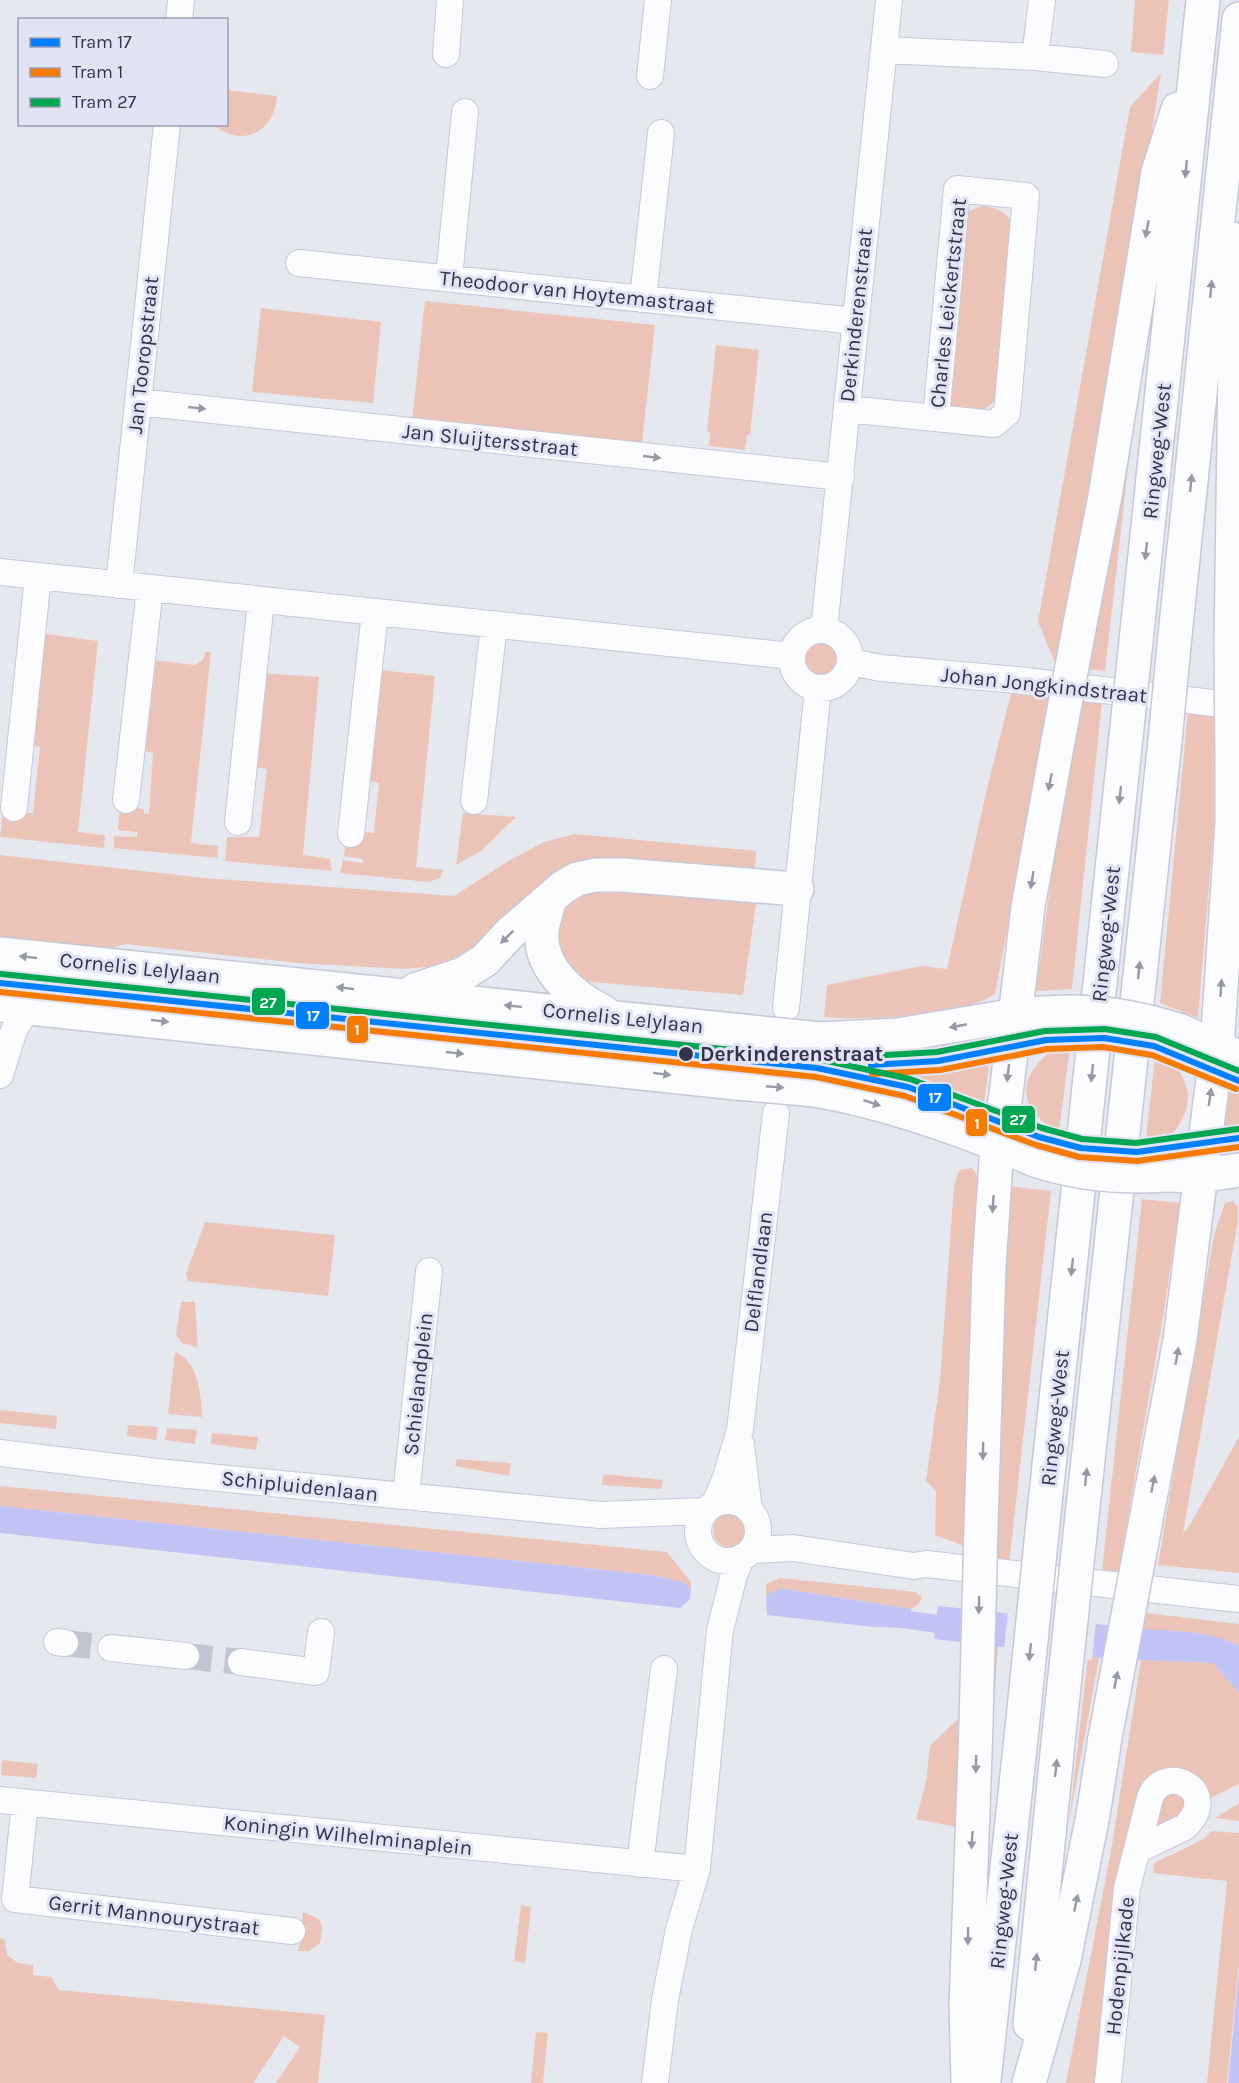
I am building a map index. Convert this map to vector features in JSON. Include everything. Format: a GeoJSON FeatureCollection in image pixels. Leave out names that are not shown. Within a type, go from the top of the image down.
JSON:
{"type":"FeatureCollection","features":[{"type":"Feature","properties":{"kind":"main road","name":"Ringweg-West"},"geometry":{"type":"LineString","coordinates":[[984,2083],[1203,0]]}},
{"type":"Feature","properties":{"kind":"main road","name":"Ringweg-West"},"geometry":{"type":"LineString","coordinates":[[1024,2083],[1239,19]]}},
{"type":"Feature","properties":{"kind":"main road"},"geometry":{"type":"LineString","coordinates":[[968,2083],[966,2006],[989,1267],[997,1146],[1016,1015],[1028,907],[1078,629],[1105,496],[1158,172],[1198,48]]}},
{"type":"Feature","properties":{"kind":"main road"},"geometry":{"type":"LineString","coordinates":[[1029,2083],[1064,1960],[1093,1815],[1105,1738],[1180,1340],[1199,1176],[1228,1052],[1236,295],[1225,154]]}},
{"type":"Feature","properties":{"kind":"main road"},"geometry":{"type":"LineString","coordinates":[[403,994],[463,974],[485,960],[510,933],[550,898],[577,879],[595,874],[797,889]]}},
{"type":"Feature","properties":{"kind":"main road"},"geometry":{"type":"LineString","coordinates":[[550,898],[542,931],[549,963],[560,981],[580,1000],[613,1016]]}},
{"type":"Feature","properties":{"kind":"main road","name":"Cornelis Lelylaan"},"geometry":{"type":"LineString","coordinates":[[0,954],[820,1039],[941,1030],[1016,1015],[1084,1011],[1118,1014],[1181,1031],[1228,1052]]}},
{"type":"Feature","properties":{"kind":"main road"},"geometry":{"type":"LineString","coordinates":[[13,1006],[815,1090],[855,1097],[1063,1169],[1104,1174],[1199,1176],[1239,1170]]}},
{"type":"Feature","properties":{"kind":"street"},"geometry":{"type":"LineString","coordinates":[[179,18],[181,0]]}},
{"type":"Feature","properties":{"kind":"street"},"geometry":{"type":"LineString","coordinates":[[446,54],[450,0]]}},
{"type":"Feature","properties":{"kind":"street"},"geometry":{"type":"LineString","coordinates":[[650,76],[658,0]]}},
{"type":"Feature","properties":{"kind":"street","name":"Derkinderenstraat"},"geometry":{"type":"LineString","coordinates":[[824,629],[889,0]]}},
{"type":"Feature","properties":{"kind":"street"},"geometry":{"type":"LineString","coordinates":[[1035,57],[1042,0]]}},
{"type":"Feature","properties":{"kind":"street"},"geometry":{"type":"LineString","coordinates":[[884,50],[1035,57],[1105,64]]}},
{"type":"Feature","properties":{"kind":"street"},"geometry":{"type":"LineString","coordinates":[[449,278],[465,112]]}},
{"type":"Feature","properties":{"kind":"street","name":"Jan Tooropstraat"},"geometry":{"type":"LineString","coordinates":[[119,585],[167,126]]}},
{"type":"Feature","properties":{"kind":"street"},"geometry":{"type":"LineString","coordinates":[[643,299],[661,133]]}},
{"type":"Feature","properties":{"kind":"street","name":"Charles Leickertstraat"},"geometry":{"type":"LineString","coordinates":[[847,410],[994,424],[1007,413],[1026,196],[957,189],[936,418]]}},
{"type":"Feature","properties":{"kind":"street","name":"Theodoor van Hoytemastraat"},"geometry":{"type":"LineString","coordinates":[[299,263],[855,321]]}},
{"type":"Feature","properties":{"kind":"street","name":"Jan Sluijtersstraat"},"geometry":{"type":"LineString","coordinates":[[138,402],[841,477]]}},
{"type":"Feature","properties":{"kind":"street"},"geometry":{"type":"LineString","coordinates":[[0,572],[791,656]]}},
{"type":"Feature","properties":{"kind":"street"},"geometry":{"type":"LineString","coordinates":[[14,808],[38,576]]}},
{"type":"Feature","properties":{"kind":"street"},"geometry":{"type":"LineString","coordinates":[[126,800],[150,588]]}},
{"type":"Feature","properties":{"kind":"street"},"geometry":{"type":"LineString","coordinates":[[238,822],[261,600]]}},
{"type":"Feature","properties":{"kind":"street"},"geometry":{"type":"LineString","coordinates":[[351,834],[375,612]]}},
{"type":"Feature","properties":{"kind":"street"},"geometry":{"type":"LineString","coordinates":[[474,801],[494,624]]}},
{"type":"Feature","properties":{"kind":"street"},"geometry":{"type":"LineString","coordinates":[[824,629],[836,633],[844,640],[850,662],[848,671],[837,684],[818,688],[805,684],[798,677],[792,667],[791,656],[797,640],[805,633],[824,629]]}},
{"type":"Feature","properties":{"kind":"street","name":"Johan Jongkindstraat"},"geometry":{"type":"LineString","coordinates":[[850,662],[881,668],[1017,680],[1239,706]]}},
{"type":"Feature","properties":{"kind":"street"},"geometry":{"type":"LineString","coordinates":[[786,1008],[818,688]]}},
{"type":"Feature","properties":{"kind":"street"},"geometry":{"type":"LineString","coordinates":[[0,1075],[14,1030],[13,1006]]}},
{"type":"Feature","properties":{"kind":"street","name":"Delflandlaan"},"geometry":{"type":"LineString","coordinates":[[710,1507],[726,1476],[740,1430],[776,1113]]}},
{"type":"Feature","properties":{"kind":"street","name":"Schielandplein"},"geometry":{"type":"LineString","coordinates":[[406,1497],[429,1271]]}},
{"type":"Feature","properties":{"kind":"street","name":"Delflandlaan"},"geometry":{"type":"LineString","coordinates":[[740,1430],[753,1516]]}},
{"type":"Feature","properties":{"kind":"street","name":"Schipluidenlaan"},"geometry":{"type":"LineString","coordinates":[[0,1453],[156,1472],[601,1515],[658,1527],[704,1548]]}},
{"type":"Feature","properties":{"kind":"street"},"geometry":{"type":"LineString","coordinates":[[720,1630],[714,1573],[698,1526],[710,1507],[733,1501],[753,1516],[782,1531],[844,1538],[915,1557],[926,1564]]}},
{"type":"Feature","properties":{"kind":"street","name":"Schipluidenlaan"},"geometry":{"type":"LineString","coordinates":[[601,1515],[710,1507]]}},
{"type":"Feature","properties":{"kind":"street"},"geometry":{"type":"LineString","coordinates":[[655,2083],[665,2000],[679,1929],[697,1869],[720,1630],[734,1575],[758,1536],[753,1516]]}},
{"type":"Feature","properties":{"kind":"street"},"geometry":{"type":"LineString","coordinates":[[704,1548],[726,1561],[746,1554],[793,1548],[914,1566],[926,1564],[1059,1581],[1239,1599]]}},
{"type":"Feature","properties":{"kind":"street"},"geometry":{"type":"LineString","coordinates":[[240,1662],[316,1672],[321,1632]]}},
{"type":"Feature","properties":{"kind":"street"},"geometry":{"type":"LineString","coordinates":[[111,1648],[186,1656]]}},
{"type":"Feature","properties":{"kind":"street"},"geometry":{"type":"LineString","coordinates":[[640,1864],[664,1669]]}},
{"type":"Feature","properties":{"kind":"street","name":"Koningin Wilhelminaplein"},"geometry":{"type":"LineString","coordinates":[[12,1801],[697,1869]]}},
{"type":"Feature","properties":{"kind":"street","name":"Gerrit Mannourystraat"},"geometry":{"type":"LineString","coordinates":[[12,1801],[15,1899],[292,1931]]}},
{"type":"Feature","properties":{"kind":"street","name":"Hodenpijlkade"},"geometry":{"type":"LineString","coordinates":[[1108,2083],[1127,1888],[1137,1850]]}},
{"type":"Feature","properties":{"kind":"shaded area"},"geometry":{"type":"Polygon","coordinates":[[[1135,0],[1169,0],[1163,55],[1131,52],[1135,0]]]}},
{"type":"Feature","properties":{"kind":"shaded area"},"geometry":{"type":"Polygon","coordinates":[[[1161,73],[1139,215],[1056,665],[1038,622],[1130,107],[1161,73]]]}},
{"type":"Feature","properties":{"kind":"shaded area"},"geometry":{"type":"Polygon","coordinates":[[[228,90],[277,96],[270,119],[256,133],[236,136],[216,126],[228,126],[228,90]]]}},
{"type":"Feature","properties":{"kind":"shaded area"},"geometry":{"type":"Polygon","coordinates":[[[982,206],[1001,211],[1014,226],[996,400],[991,405],[973,412],[961,410],[949,403],[962,214],[982,206]]]}},
{"type":"Feature","properties":{"kind":"shaded area"},"geometry":{"type":"Polygon","coordinates":[[[425,301],[655,325],[642,443],[412,420],[425,301]]]}},
{"type":"Feature","properties":{"kind":"shaded area"},"geometry":{"type":"Polygon","coordinates":[[[261,308],[381,322],[373,403],[252,392],[261,308]]]}},
{"type":"Feature","properties":{"kind":"shaded area"},"geometry":{"type":"Polygon","coordinates":[[[716,345],[759,350],[750,435],[747,435],[745,450],[709,446],[710,432],[707,431],[716,345]]]}},
{"type":"Feature","properties":{"kind":"shaded area"},"geometry":{"type":"Polygon","coordinates":[[[1135,406],[1105,671],[1087,669],[1135,406]]]}},
{"type":"Feature","properties":{"kind":"shaded area"},"geometry":{"type":"Polygon","coordinates":[[[39,633],[98,641],[78,832],[105,835],[104,848],[0,837],[3,813],[33,813],[40,747],[27,744],[39,633]]]}},
{"type":"Feature","properties":{"kind":"shaded area"},"geometry":{"type":"Polygon","coordinates":[[[821,640],[834,645],[839,658],[834,671],[821,676],[808,671],[803,658],[808,645],[821,640]]]}},
{"type":"Feature","properties":{"kind":"shaded area"},"geometry":{"type":"Polygon","coordinates":[[[205,652],[211,652],[191,843],[218,846],[217,858],[114,848],[114,836],[137,837],[137,832],[118,830],[120,807],[144,809],[144,814],[149,814],[153,753],[142,750],[151,660],[195,665],[204,659],[205,652]]]}},
{"type":"Feature","properties":{"kind":"shaded area"},"geometry":{"type":"Polygon","coordinates":[[[380,670],[435,676],[416,867],[443,870],[440,878],[429,882],[340,873],[343,860],[363,863],[363,859],[344,856],[347,830],[374,833],[379,783],[366,780],[380,670]]]}},
{"type":"Feature","properties":{"kind":"shaded area"},"geometry":{"type":"Polygon","coordinates":[[[263,673],[319,677],[303,855],[330,859],[332,871],[225,861],[227,837],[259,837],[267,769],[252,767],[263,673]]]}},
{"type":"Feature","properties":{"kind":"shaded area"},"geometry":{"type":"Polygon","coordinates":[[[1011,694],[1051,697],[995,994],[980,1001],[937,1012],[887,1017],[824,1017],[827,985],[922,966],[947,969],[988,784],[1011,694]]]}},
{"type":"Feature","properties":{"kind":"shaded area"},"geometry":{"type":"Polygon","coordinates":[[[1082,700],[1102,702],[1072,989],[1036,991],[1054,857],[1082,700]]]}},
{"type":"Feature","properties":{"kind":"shaded area"},"geometry":{"type":"Polygon","coordinates":[[[1188,711],[1219,715],[1216,800],[1198,1018],[1160,1003],[1188,711]]]}},
{"type":"Feature","properties":{"kind":"shaded area"},"geometry":{"type":"Polygon","coordinates":[[[463,813],[516,817],[481,851],[456,865],[463,813]]]}},
{"type":"Feature","properties":{"kind":"shaded area"},"geometry":{"type":"Polygon","coordinates":[[[575,834],[756,851],[755,868],[607,862],[477,947],[436,966],[404,969],[298,963],[125,944],[95,953],[0,943],[0,855],[204,878],[454,896],[510,860],[544,842],[575,834]]]}},
{"type":"Feature","properties":{"kind":"shaded area"},"geometry":{"type":"Polygon","coordinates":[[[621,887],[756,904],[743,995],[569,980],[562,967],[559,954],[560,917],[574,900],[584,895],[621,887]]]}},
{"type":"Feature","properties":{"kind":"shaded area"},"geometry":{"type":"Polygon","coordinates":[[[993,1034],[983,1111],[911,1082],[820,1063],[935,1046],[993,1034]]]}},
{"type":"Feature","properties":{"kind":"shaded area"},"geometry":{"type":"Polygon","coordinates":[[[1058,1046],[1070,1046],[1059,1132],[1034,1112],[1028,1101],[1026,1090],[1028,1079],[1035,1068],[1058,1046]]]}},
{"type":"Feature","properties":{"kind":"shaded area"},"geometry":{"type":"Polygon","coordinates":[[[1155,1058],[1175,1064],[1186,1086],[1188,1103],[1176,1130],[1162,1143],[1145,1148],[1155,1058]]]}},
{"type":"Feature","properties":{"kind":"shaded area"},"geometry":{"type":"Polygon","coordinates":[[[1227,1067],[1239,1073],[1239,1156],[1223,1157],[1221,1155],[1222,1093],[1227,1067]]]}},
{"type":"Feature","properties":{"kind":"shaded area"},"geometry":{"type":"Polygon","coordinates":[[[972,1168],[980,1180],[967,1547],[935,1535],[936,1491],[926,1481],[940,1380],[954,1186],[959,1170],[972,1168]]]}},
{"type":"Feature","properties":{"kind":"shaded area"},"geometry":{"type":"Polygon","coordinates":[[[1008,1186],[1051,1191],[1009,1564],[991,1561],[1008,1186]]]}},
{"type":"Feature","properties":{"kind":"shaded area"},"geometry":{"type":"Polygon","coordinates":[[[1142,1199],[1180,1203],[1164,1311],[1118,1573],[1102,1571],[1142,1199]]]}},
{"type":"Feature","properties":{"kind":"shaded area"},"geometry":{"type":"Polygon","coordinates":[[[1233,1201],[1238,1207],[1238,1220],[1183,1533],[1190,1525],[1239,1437],[1239,1573],[1158,1565],[1214,1235],[1225,1203],[1233,1201]]]}},
{"type":"Feature","properties":{"kind":"shaded area"},"geometry":{"type":"Polygon","coordinates":[[[205,1222],[335,1235],[328,1296],[188,1281],[186,1274],[205,1222]]]}},
{"type":"Feature","properties":{"kind":"shaded area"},"geometry":{"type":"Polygon","coordinates":[[[181,1302],[195,1302],[198,1348],[182,1343],[176,1335],[181,1302]]]}},
{"type":"Feature","properties":{"kind":"shaded area"},"geometry":{"type":"Polygon","coordinates":[[[175,1352],[189,1363],[194,1371],[201,1399],[202,1417],[168,1414],[175,1352]]]}},
{"type":"Feature","properties":{"kind":"shaded area"},"geometry":{"type":"Polygon","coordinates":[[[0,1410],[57,1416],[56,1429],[0,1423],[0,1410]]]}},
{"type":"Feature","properties":{"kind":"shaded area"},"geometry":{"type":"Polygon","coordinates":[[[128,1425],[158,1427],[156,1440],[127,1436],[128,1425]]]}},
{"type":"Feature","properties":{"kind":"shaded area"},"geometry":{"type":"Polygon","coordinates":[[[167,1428],[197,1430],[195,1444],[165,1440],[167,1428]]]}},
{"type":"Feature","properties":{"kind":"shaded area"},"geometry":{"type":"Polygon","coordinates":[[[212,1433],[258,1437],[256,1450],[211,1444],[212,1433]]]}},
{"type":"Feature","properties":{"kind":"shaded area"},"geometry":{"type":"Polygon","coordinates":[[[457,1459],[511,1463],[509,1476],[455,1466],[457,1459]]]}},
{"type":"Feature","properties":{"kind":"shaded area"},"geometry":{"type":"Polygon","coordinates":[[[603,1474],[663,1480],[661,1489],[602,1485],[603,1474]]]}},
{"type":"Feature","properties":{"kind":"shaded area"},"geometry":{"type":"Polygon","coordinates":[[[0,1486],[667,1552],[691,1582],[691,1590],[683,1582],[651,1575],[0,1506],[0,1486]]]}},
{"type":"Feature","properties":{"kind":"shaded area"},"geometry":{"type":"Polygon","coordinates":[[[730,1513],[742,1518],[747,1530],[742,1542],[730,1547],[718,1542],[713,1530],[718,1518],[730,1513]]]}},
{"type":"Feature","properties":{"kind":"shaded area"},"geometry":{"type":"Polygon","coordinates":[[[780,1578],[916,1592],[922,1598],[918,1605],[911,1609],[780,1588],[766,1595],[766,1584],[780,1578]]]}},
{"type":"Feature","properties":{"kind":"shaded area"},"geometry":{"type":"Polygon","coordinates":[[[1146,1613],[1239,1624],[1239,1646],[1202,1634],[1136,1629],[1146,1613]]]}},
{"type":"Feature","properties":{"kind":"shaded area"},"geometry":{"type":"Polygon","coordinates":[[[991,1645],[998,1646],[987,1803],[991,1645]]]}},
{"type":"Feature","properties":{"kind":"shaded area"},"geometry":{"type":"Polygon","coordinates":[[[1088,1657],[1099,1658],[1069,1822],[1088,1657]]]}},
{"type":"Feature","properties":{"kind":"shaded area"},"geometry":{"type":"Polygon","coordinates":[[[1141,1660],[1214,1663],[1239,1693],[1239,1784],[1204,1801],[1164,1774],[1108,1962],[1095,2083],[1066,2083],[1111,1851],[1141,1660]]]}},
{"type":"Feature","properties":{"kind":"shaded area"},"geometry":{"type":"Polygon","coordinates":[[[962,1715],[961,1828],[916,1819],[926,1782],[930,1746],[962,1715]]]}},
{"type":"Feature","properties":{"kind":"shaded area"},"geometry":{"type":"Polygon","coordinates":[[[2,1760],[38,1764],[36,1778],[1,1775],[2,1760]]]}},
{"type":"Feature","properties":{"kind":"shaded area"},"geometry":{"type":"Polygon","coordinates":[[[1175,1788],[1190,1806],[1154,1838],[1156,1796],[1175,1788]]]}},
{"type":"Feature","properties":{"kind":"shaded area"},"geometry":{"type":"Polygon","coordinates":[[[1238,1804],[1239,1821],[1215,1818],[1238,1804]]]}},
{"type":"Feature","properties":{"kind":"shaded area"},"geometry":{"type":"Polygon","coordinates":[[[1211,1831],[1239,1833],[1239,1965],[1227,2083],[1207,2083],[1227,1881],[1153,1873],[1154,1863],[1204,1839],[1211,1831]]]}},
{"type":"Feature","properties":{"kind":"shaded area"},"geometry":{"type":"Polygon","coordinates":[[[521,1905],[531,1907],[525,1963],[514,1961],[521,1905]]]}},
{"type":"Feature","properties":{"kind":"shaded area"},"geometry":{"type":"Polygon","coordinates":[[[303,1912],[319,1919],[322,1928],[320,1943],[309,1951],[298,1951],[306,1930],[302,1924],[303,1912]]]}},
{"type":"Feature","properties":{"kind":"shaded area"},"geometry":{"type":"Polygon","coordinates":[[[0,1938],[5,1940],[7,1955],[18,1963],[33,1965],[33,1975],[51,1977],[59,1990],[325,2015],[318,2083],[276,2083],[300,2047],[284,2036],[253,2083],[0,2083],[0,1938]]]}},
{"type":"Feature","properties":{"kind":"shaded area"},"geometry":{"type":"Polygon","coordinates":[[[536,2032],[548,2033],[543,2083],[531,2083],[536,2032]]]}},
{"type":"Feature","properties":{"kind":"water"},"geometry":{"type":"Polygon","coordinates":[[[0,1506],[651,1575],[683,1582],[691,1590],[690,1599],[680,1608],[0,1533],[0,1506]]]}},
{"type":"Feature","properties":{"kind":"water"},"geometry":{"type":"Polygon","coordinates":[[[780,1588],[911,1609],[912,1628],[873,1627],[767,1615],[766,1595],[780,1588]]]}},
{"type":"Feature","properties":{"kind":"water"},"geometry":{"type":"Polygon","coordinates":[[[938,1606],[1213,1636],[1239,1646],[1239,1693],[1213,1663],[1099,1658],[934,1639],[938,1606]]]}},
{"type":"Feature","properties":{"kind":"water"},"geometry":{"type":"Polygon","coordinates":[[[1239,1971],[1239,2083],[1228,2083],[1239,1971]]]}},
{"type":"Feature","properties":{"kind":"pier"},"geometry":{"type":"Polygon","coordinates":[[[1008,1612],[1096,1621],[1092,1660],[1004,1650],[1008,1612]]]}},
{"type":"Feature","properties":{"kind":"waterway"},"geometry":{"type":"LineString","coordinates":[[887,1617],[960,1627]]}},
{"type":"Feature","properties":{"kind":"tunnel"},"geometry":{"type":"LineString","coordinates":[[777,1104],[785,1018]]}},
{"type":"Feature","properties":{"kind":"tunnel"},"geometry":{"type":"LineString","coordinates":[[65,1643],[111,1648]]}},
{"type":"Feature","properties":{"kind":"tunnel"},"geometry":{"type":"LineString","coordinates":[[186,1656],[241,1662]]}},
{"type":"Feature","properties":{"kind":"tram line","name":"27"},"geometry":{"type":"LineString","coordinates":[[1,974],[818,1059],[910,1079],[1042,1128],[1082,1139],[1136,1143],[1238,1129]]}},
{"type":"Feature","properties":{"kind":"tram line","name":"17"},"geometry":{"type":"LineString","coordinates":[[0,983],[817,1068],[908,1087],[1039,1137],[1081,1148],[1137,1152],[1239,1138]]}},
{"type":"Feature","properties":{"kind":"tram line","name":"1"},"geometry":{"type":"LineString","coordinates":[[0,992],[816,1077],[905,1096],[1036,1145],[1079,1157],[1137,1161],[1239,1147]]}},
{"type":"Feature","properties":{"kind":"tram line","name":"27"},"geometry":{"type":"LineString","coordinates":[[870,1056],[937,1052],[1045,1031],[1105,1029],[1156,1037],[1239,1071]]}},
{"type":"Feature","properties":{"kind":"tram line","name":"17"},"geometry":{"type":"LineString","coordinates":[[871,1065],[938,1061],[1046,1040],[1104,1038],[1154,1046],[1239,1081]]}},
{"type":"Feature","properties":{"kind":"tram line","name":"1"},"geometry":{"type":"LineString","coordinates":[[872,1074],[940,1070],[1047,1049],[1103,1047],[1152,1055],[1236,1089]]}},
{"type":"Feature","properties":{"kind":"place","name":"Derkinderenstraat"},"geometry":{"type":"Point","coordinates":[686,1054]}}]}
